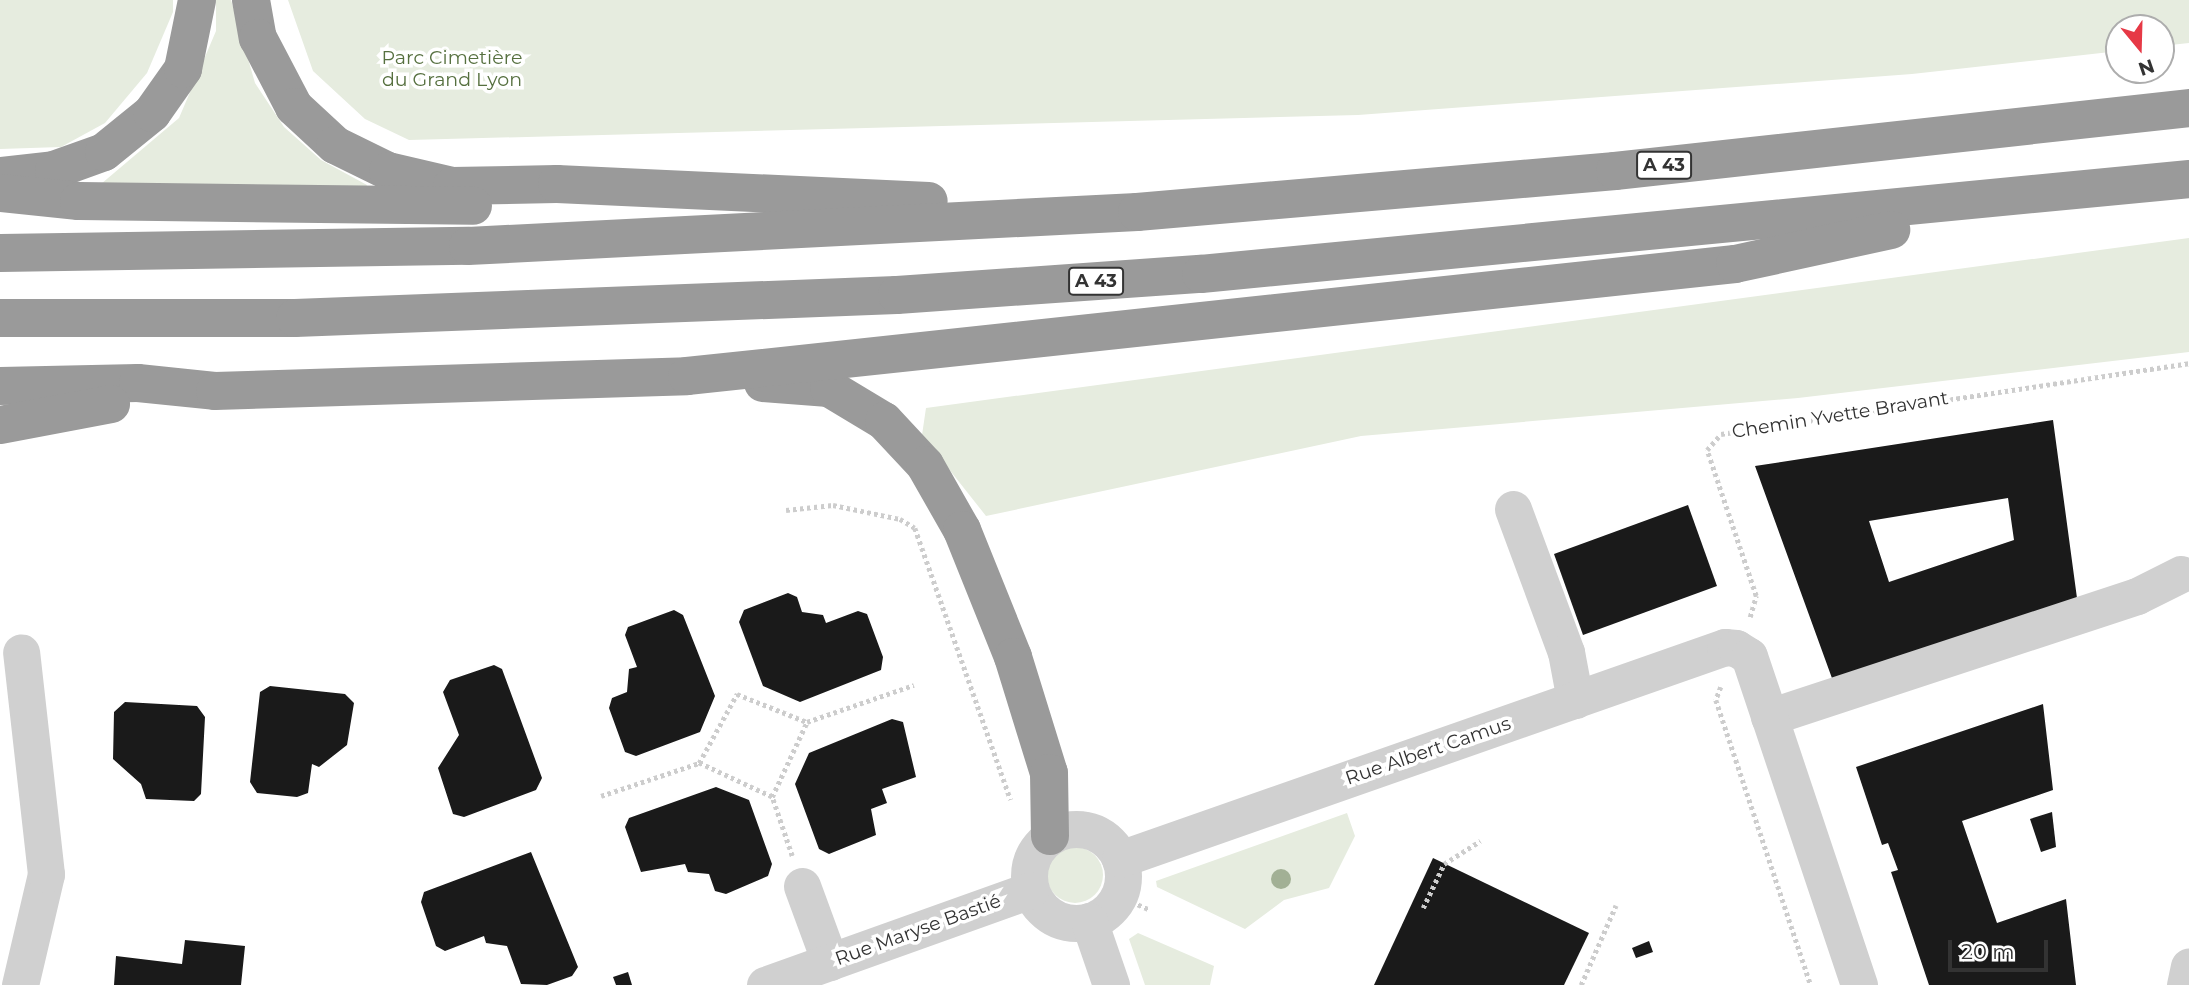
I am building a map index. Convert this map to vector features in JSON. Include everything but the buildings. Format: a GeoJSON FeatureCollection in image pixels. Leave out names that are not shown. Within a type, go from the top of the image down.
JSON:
{"type":"FeatureCollection","features":[{"type":"Feature","properties":{"kind":"highway"},"geometry":{"type":"LineString","coordinates":[[0,176],[54,170],[104,152],[152,113],[183,69],[197,0]]}},
{"type":"Feature","properties":{"kind":"highway"},"geometry":{"type":"LineString","coordinates":[[251,0],[258,38],[294,107],[335,145],[388,171],[452,186],[737,191],[1138,212]]}},
{"type":"Feature","properties":{"kind":"highway","name":"A 43"},"geometry":{"type":"LineString","coordinates":[[0,253],[468,246],[1138,212],[1615,171],[2189,107]]}},
{"type":"Feature","properties":{"kind":"highway","name":"A 43"},"geometry":{"type":"LineString","coordinates":[[0,318],[295,318],[897,295],[2058,194],[2189,179]]}},
{"type":"Feature","properties":{"kind":"highway"},"geometry":{"type":"LineString","coordinates":[[0,193],[447,207],[631,203],[737,191]]}},
{"type":"Feature","properties":{"kind":"highway"},"geometry":{"type":"LineString","coordinates":[[0,425],[89,405],[215,391],[687,376],[1735,264],[2058,194]]}},
{"type":"Feature","properties":{"kind":"highway"},"geometry":{"type":"LineString","coordinates":[[687,376],[829,388],[884,421],[925,466],[962,530],[1013,657],[1051,818]]}},
{"type":"Feature","properties":{"kind":"highway"},"geometry":{"type":"LineString","coordinates":[[0,386],[138,383],[215,391]]}},
{"type":"Feature","properties":{"kind":"street"},"geometry":{"type":"LineString","coordinates":[[1513,509],[1566,652],[1575,700]]}},
{"type":"Feature","properties":{"kind":"street"},"geometry":{"type":"LineString","coordinates":[[1769,717],[2137,596],[2181,574]]}},
{"type":"Feature","properties":{"kind":"street","name":"Rue Albert Camus"},"geometry":{"type":"LineString","coordinates":[[1120,859],[1575,700],[1736,648]]}},
{"type":"Feature","properties":{"kind":"street"},"geometry":{"type":"LineString","coordinates":[[1736,648],[1749,656],[1858,985]]}},
{"type":"Feature","properties":{"kind":"street"},"geometry":{"type":"LineString","coordinates":[[20,985],[46,874],[21,652]]}},
{"type":"Feature","properties":{"kind":"street"},"geometry":{"type":"LineString","coordinates":[[1051,818],[1090,831],[1120,859],[1133,903],[1089,921],[1054,917],[1031,890],[1031,860],[1051,818]]}},
{"type":"Feature","properties":{"kind":"street"},"geometry":{"type":"LineString","coordinates":[[802,886],[814,973]]}},
{"type":"Feature","properties":{"kind":"street","name":"Rue Maryse Bastié"},"geometry":{"type":"LineString","coordinates":[[765,985],[814,973],[1031,890]]}},
{"type":"Feature","properties":{"kind":"street"},"geometry":{"type":"LineString","coordinates":[[1089,921],[1111,985]]}},
{"type":"Feature","properties":{"kind":"street"},"geometry":{"type":"LineString","coordinates":[[2185,985],[2189,966]]}},
{"type":"Feature","properties":{"kind":"path","name":"Chemin Yvette Bravant"},"geometry":{"type":"LineString","coordinates":[[1736,648],[1756,596],[1707,450],[1721,434],[2189,363]]}},
{"type":"Feature","properties":{"kind":"path"},"geometry":{"type":"LineString","coordinates":[[786,510],[833,505],[900,519],[915,528],[1013,807],[1051,818]]}},
{"type":"Feature","properties":{"kind":"path"},"geometry":{"type":"LineString","coordinates":[[1736,648],[1716,699],[1811,985]]}},
{"type":"Feature","properties":{"kind":"path"},"geometry":{"type":"LineString","coordinates":[[601,796],[699,763],[737,694],[807,722],[914,685]]}},
{"type":"Feature","properties":{"kind":"path"},"geometry":{"type":"LineString","coordinates":[[802,886],[772,797],[807,722]]}},
{"type":"Feature","properties":{"kind":"path"},"geometry":{"type":"LineString","coordinates":[[699,763],[772,797]]}},
{"type":"Feature","properties":{"kind":"path"},"geometry":{"type":"LineString","coordinates":[[1423,908],[1444,864],[1480,841]]}},
{"type":"Feature","properties":{"kind":"path"},"geometry":{"type":"LineString","coordinates":[[1581,985],[1616,905]]}},
{"type":"Feature","properties":{"kind":"green space"},"geometry":{"type":"Polygon","coordinates":[[[0,0],[173,0],[173,12],[147,73],[105,123],[61,147],[0,149],[0,0]]]}},
{"type":"Feature","properties":{"kind":"green space"},"geometry":{"type":"Polygon","coordinates":[[[216,0],[231,0],[255,83],[284,127],[321,160],[367,185],[365,191],[101,184],[179,118],[216,31],[216,0]]]}},
{"type":"Feature","properties":{"kind":"green space","name":"Parc Cimetière du Grand Lyon"},"geometry":{"type":"Polygon","coordinates":[[[288,0],[2189,0],[2189,43],[2175,44],[2175,14],[2105,14],[2105,53],[1912,74],[1358,115],[409,140],[365,119],[313,71],[288,0]]]}},
{"type":"Feature","properties":{"kind":"green space"},"geometry":{"type":"Polygon","coordinates":[[[2189,238],[2189,352],[1798,398],[1361,436],[986,516],[922,435],[926,408],[2189,238]]]}},
{"type":"Feature","properties":{"kind":"green space"},"geometry":{"type":"Polygon","coordinates":[[[1347,813],[1355,836],[1329,888],[1284,900],[1245,929],[1157,887],[1156,881],[1347,813]]]}},
{"type":"Feature","properties":{"kind":"green space"},"geometry":{"type":"Polygon","coordinates":[[[1069,847],[1081,847],[1091,851],[1099,859],[1103,875],[1099,891],[1091,899],[1081,903],[1069,903],[1059,899],[1051,891],[1047,881],[1047,869],[1051,859],[1059,851],[1069,847]]]}},
{"type":"Feature","properties":{"kind":"green space"},"geometry":{"type":"Polygon","coordinates":[[[1138,933],[1214,966],[1210,985],[1145,985],[1129,939],[1138,933]]]}}]}
